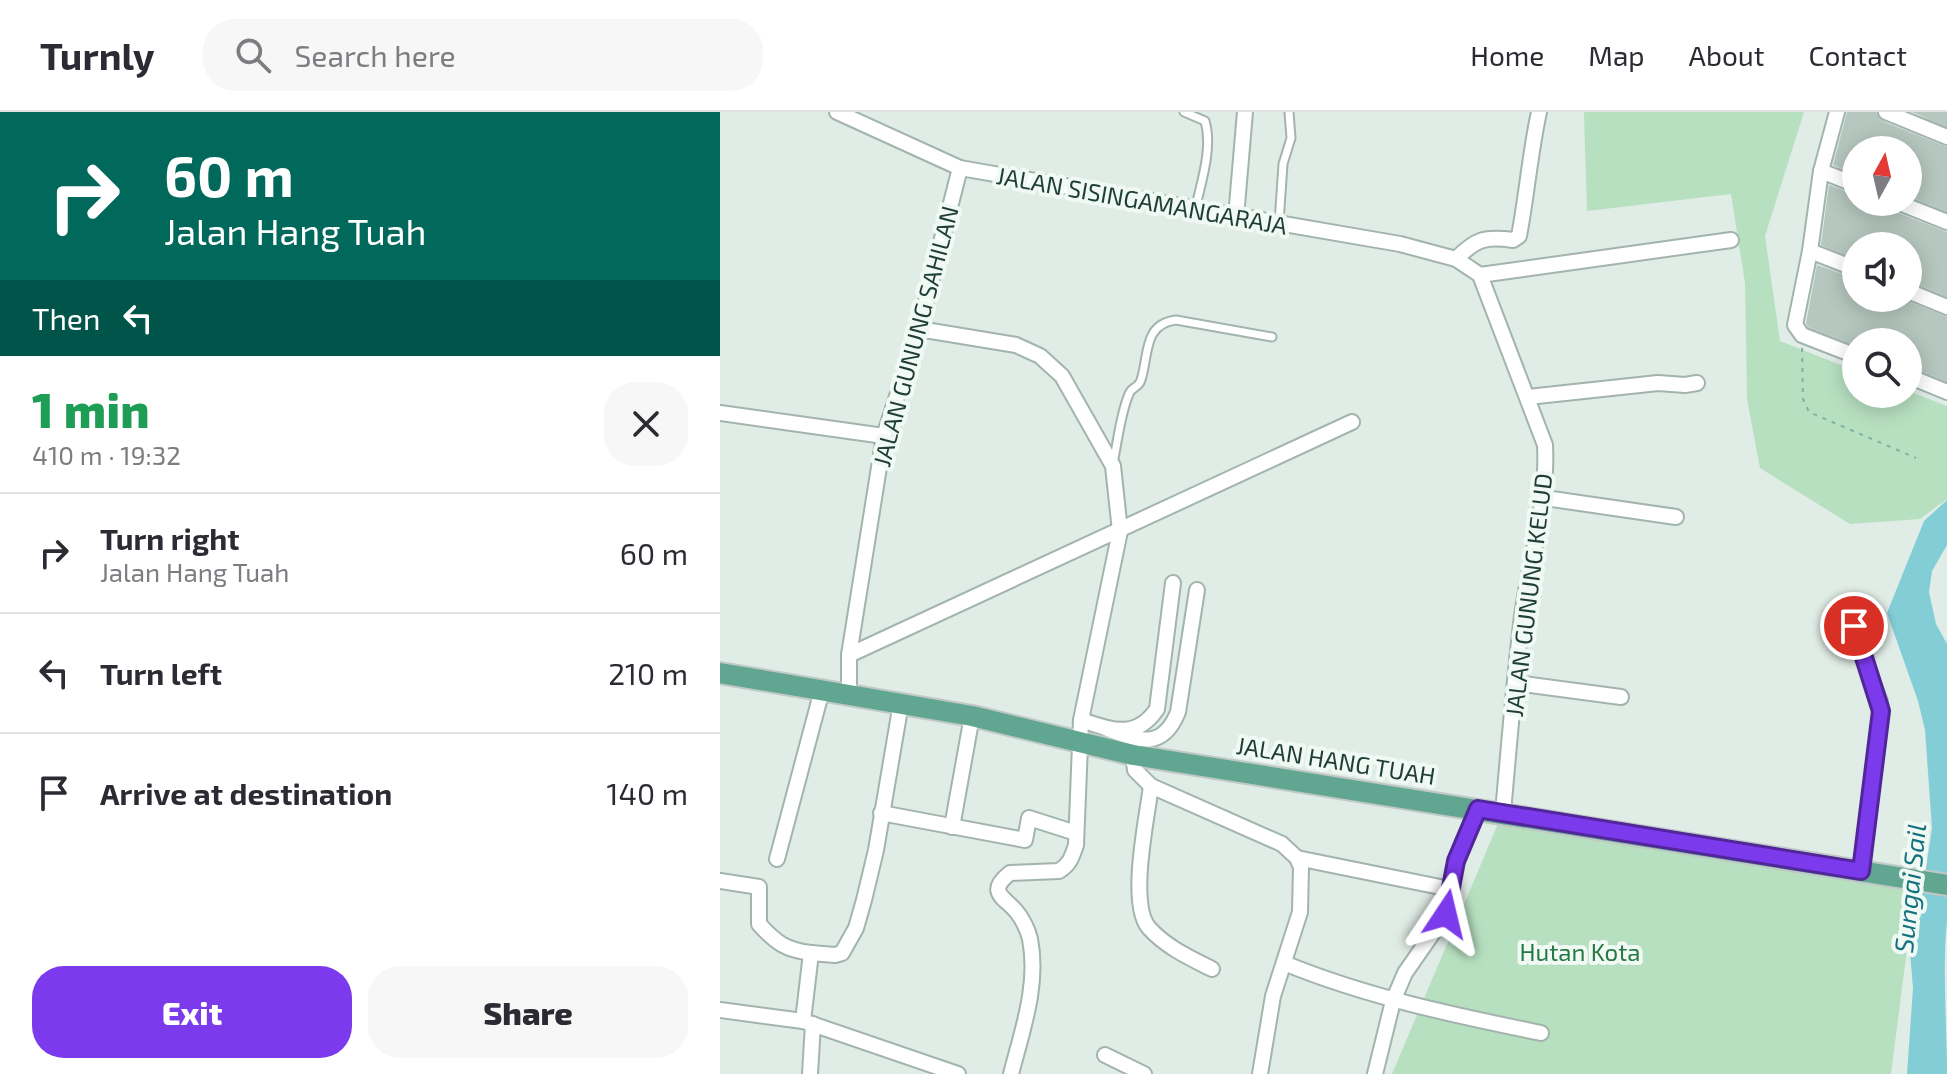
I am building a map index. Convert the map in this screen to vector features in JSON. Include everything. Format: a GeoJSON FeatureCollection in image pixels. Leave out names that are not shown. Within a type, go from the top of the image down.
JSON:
{"type":"FeatureCollection","features":[{"type":"Feature","properties":{"kind":"main road","name":"JALAN HANG TUAH"},"geometry":{"type":"LineString","coordinates":[[720,673],[972,716],[1133,755],[1947,885]]}},
{"type":"Feature","properties":{"kind":"street","name":"JALAN SISINGAMANGARAJA"},"geometry":{"type":"LineString","coordinates":[[837,112],[960,168],[1400,244],[1456,259]]}},
{"type":"Feature","properties":{"kind":"street"},"geometry":{"type":"LineString","coordinates":[[1236,217],[1245,112]]}},
{"type":"Feature","properties":{"kind":"street"},"geometry":{"type":"LineString","coordinates":[[1539,112],[1519,236],[1513,240],[1482,239],[1456,259],[1480,275],[1731,240]]}},
{"type":"Feature","properties":{"kind":"street"},"geometry":{"type":"LineString","coordinates":[[1837,112],[1821,171],[1810,251],[1795,325],[1802,335],[1842,351]]}},
{"type":"Feature","properties":{"kind":"street"},"geometry":{"type":"LineString","coordinates":[[1886,112],[1947,137]]}},
{"type":"Feature","properties":{"kind":"street","name":"JALAN GUNUNG SAHILAN"},"geometry":{"type":"LineString","coordinates":[[849,695],[849,655],[884,436],[919,329],[960,168]]}},
{"type":"Feature","properties":{"kind":"street"},"geometry":{"type":"LineString","coordinates":[[1821,171],[1842,179]]}},
{"type":"Feature","properties":{"kind":"street"},"geometry":{"type":"LineString","coordinates":[[1922,212],[1947,222]]}},
{"type":"Feature","properties":{"kind":"street"},"geometry":{"type":"LineString","coordinates":[[1810,251],[1842,264]]}},
{"type":"Feature","properties":{"kind":"street","name":"JALAN GUNUNG KELUD"},"geometry":{"type":"LineString","coordinates":[[1480,275],[1545,445],[1545,498],[1523,614],[1503,812]]}},
{"type":"Feature","properties":{"kind":"street"},"geometry":{"type":"LineString","coordinates":[[1922,297],[1947,307]]}},
{"type":"Feature","properties":{"kind":"street"},"geometry":{"type":"LineString","coordinates":[[919,329],[1016,345],[1040,356],[1062,376],[1113,466],[1120,531],[1081,720],[1074,852],[1066,867],[1059,871],[1010,873],[998,891],[1001,899],[1017,912],[1025,926],[1032,961],[1031,996],[1011,1074]]}},
{"type":"Feature","properties":{"kind":"street"},"geometry":{"type":"LineString","coordinates":[[1922,382],[1947,392]]}},
{"type":"Feature","properties":{"kind":"street"},"geometry":{"type":"LineString","coordinates":[[1528,397],[1658,383],[1697,383]]}},
{"type":"Feature","properties":{"kind":"street"},"geometry":{"type":"LineString","coordinates":[[720,413],[884,436]]}},
{"type":"Feature","properties":{"kind":"street"},"geometry":{"type":"LineString","coordinates":[[849,655],[1352,422]]}},
{"type":"Feature","properties":{"kind":"street"},"geometry":{"type":"LineString","coordinates":[[1545,498],[1676,517]]}},
{"type":"Feature","properties":{"kind":"street"},"geometry":{"type":"LineString","coordinates":[[1105,728],[1128,730],[1147,724],[1157,709],[1173,583]]}},
{"type":"Feature","properties":{"kind":"street"},"geometry":{"type":"LineString","coordinates":[[1081,720],[1146,741],[1159,737],[1172,726],[1178,712],[1197,590]]}},
{"type":"Feature","properties":{"kind":"street"},"geometry":{"type":"LineString","coordinates":[[1855,607],[1855,636],[1881,711],[1861,871]]}},
{"type":"Feature","properties":{"kind":"street"},"geometry":{"type":"LineString","coordinates":[[1516,683],[1621,697]]}},
{"type":"Feature","properties":{"kind":"street"},"geometry":{"type":"LineString","coordinates":[[777,859],[822,690]]}},
{"type":"Feature","properties":{"kind":"street"},"geometry":{"type":"LineString","coordinates":[[720,881],[759,887],[759,924],[790,950],[842,953],[856,928],[876,850],[901,703]]}},
{"type":"Feature","properties":{"kind":"street"},"geometry":{"type":"LineString","coordinates":[[952,827],[972,716]]}},
{"type":"Feature","properties":{"kind":"street"},"geometry":{"type":"LineString","coordinates":[[1133,755],[1135,770],[1151,786],[1282,844],[1297,858],[1450,889]]}},
{"type":"Feature","properties":{"kind":"street"},"geometry":{"type":"LineString","coordinates":[[1151,786],[1140,910],[1149,928],[1167,943],[1212,969]]}},
{"type":"Feature","properties":{"kind":"street"},"geometry":{"type":"LineString","coordinates":[[1375,1074],[1393,1001],[1405,973],[1446,914],[1456,861],[1478,809]]}},
{"type":"Feature","properties":{"kind":"street"},"geometry":{"type":"LineString","coordinates":[[881,813],[1025,840],[1029,818],[1076,833]]}},
{"type":"Feature","properties":{"kind":"street"},"geometry":{"type":"LineString","coordinates":[[1260,1074],[1273,996],[1300,912],[1302,878],[1297,858]]}},
{"type":"Feature","properties":{"kind":"street"},"geometry":{"type":"LineString","coordinates":[[810,1074],[806,972],[811,953]]}},
{"type":"Feature","properties":{"kind":"street"},"geometry":{"type":"LineString","coordinates":[[1284,963],[1335,984],[1393,1001],[1541,1033]]}},
{"type":"Feature","properties":{"kind":"street"},"geometry":{"type":"LineString","coordinates":[[720,1010],[808,1022],[927,1068],[958,1074]]}},
{"type":"Feature","properties":{"kind":"street"},"geometry":{"type":"LineString","coordinates":[[1105,1055],[1144,1074]]}},
{"type":"Feature","properties":{"kind":"lane"},"geometry":{"type":"LineString","coordinates":[[1184,112],[1205,121],[1208,132],[1195,210]]}},
{"type":"Feature","properties":{"kind":"lane"},"geometry":{"type":"LineString","coordinates":[[1279,223],[1283,164],[1291,138],[1289,112]]}},
{"type":"Feature","properties":{"kind":"lane"},"geometry":{"type":"LineString","coordinates":[[1113,466],[1129,393],[1140,384],[1156,327],[1165,321],[1176,320],[1272,337]]}},
{"type":"Feature","properties":{"kind":"path"},"geometry":{"type":"LineString","coordinates":[[1802,335],[1803,399],[1809,412],[1916,458]]}},
{"type":"Feature","properties":{"kind":"green space"},"geometry":{"type":"Polygon","coordinates":[[[1584,112],[1804,112],[1765,236],[1780,341],[1842,365],[1842,408],[1922,408],[1922,396],[1947,406],[1947,499],[1920,519],[1850,524],[1760,468],[1747,399],[1745,283],[1731,194],[1587,211],[1584,112]]]}},
{"type":"Feature","properties":{"kind":"green space","name":"Hutan Kota"},"geometry":{"type":"Polygon","coordinates":[[[1503,812],[1915,886],[1891,1074],[1392,1074],[1503,812]]]}},
{"type":"Feature","properties":{"kind":"water","name":"Sungai Sail"},"geometry":{"type":"Polygon","coordinates":[[[1947,500],[1947,545],[1932,571],[1929,592],[1936,624],[1947,644],[1947,1074],[1907,1074],[1913,988],[1909,941],[1917,926],[1932,828],[1925,730],[1887,613],[1924,521],[1947,500]]]}},
{"type":"Feature","properties":{"kind":"building"},"geometry":{"type":"Polygon","coordinates":[[[1847,112],[1876,112],[1882,121],[1920,136],[1842,136],[1842,169],[1833,165],[1847,112]]]}},
{"type":"Feature","properties":{"kind":"building"},"geometry":{"type":"Polygon","coordinates":[[[1912,112],[1947,112],[1947,126],[1912,112]]]}},
{"type":"Feature","properties":{"kind":"building"},"geometry":{"type":"Polygon","coordinates":[[[1922,137],[1947,147],[1947,211],[1922,201],[1922,137]]]}},
{"type":"Feature","properties":{"kind":"building"},"geometry":{"type":"Polygon","coordinates":[[[1829,185],[1842,190],[1842,216],[1906,216],[1947,232],[1947,296],[1922,286],[1922,232],[1842,232],[1842,253],[1821,245],[1829,185]]]}},
{"type":"Feature","properties":{"kind":"building"},"geometry":{"type":"Polygon","coordinates":[[[1817,265],[1842,274],[1842,312],[1922,312],[1922,307],[1947,317],[1947,381],[1922,371],[1922,328],[1842,328],[1842,340],[1808,327],[1806,323],[1817,265]]]}},
{"type":"Feature","properties":{"kind":"route"},"geometry":{"type":"LineString","coordinates":[[1446,914],[1456,861],[1478,809],[1861,871],[1881,711],[1854,626]]}}]}
